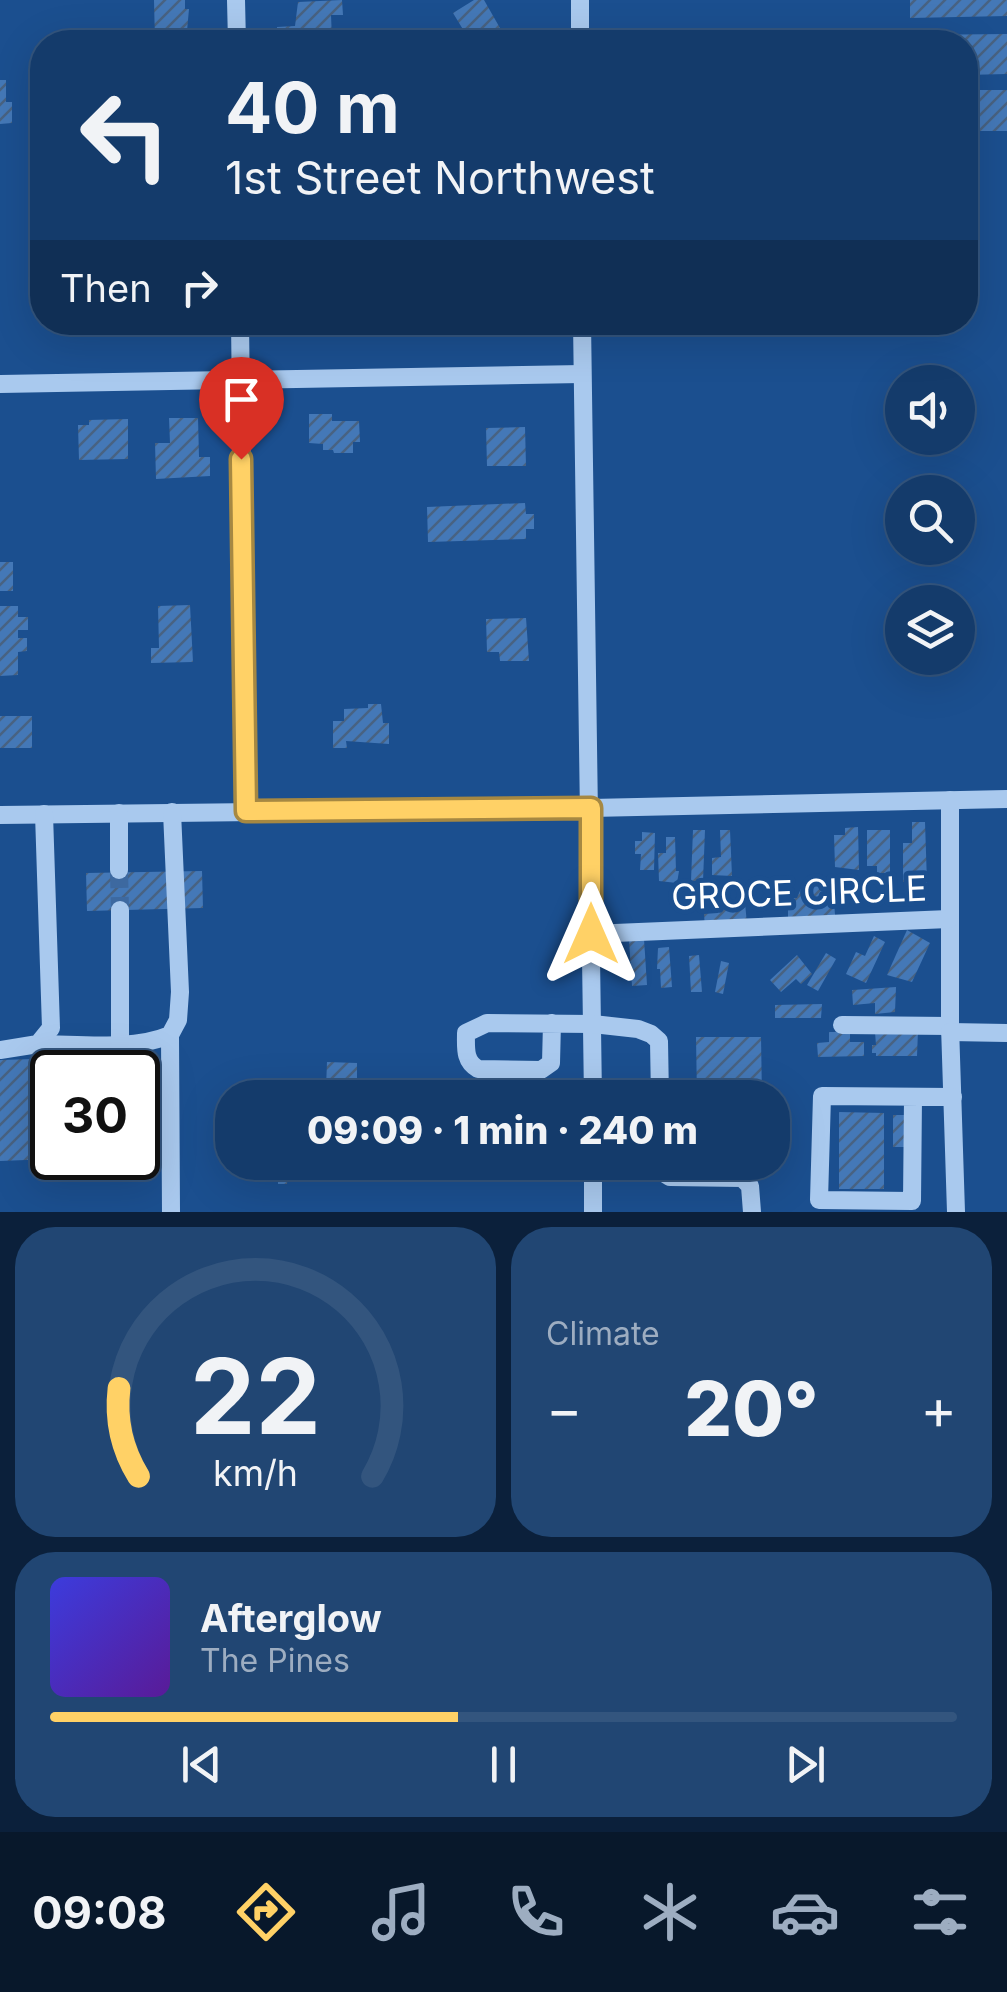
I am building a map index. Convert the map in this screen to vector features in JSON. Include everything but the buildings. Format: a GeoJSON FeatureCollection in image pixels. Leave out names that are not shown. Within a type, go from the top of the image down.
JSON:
{"type":"FeatureCollection","features":[{"type":"Feature","properties":{"kind":"street"},"geometry":{"type":"LineString","coordinates":[[236,0],[237,30]]}},
{"type":"Feature","properties":{"kind":"street"},"geometry":{"type":"LineString","coordinates":[[580,0],[580,30]]}},
{"type":"Feature","properties":{"kind":"street"},"geometry":{"type":"LineString","coordinates":[[240,335],[246,811]]}},
{"type":"Feature","properties":{"kind":"street"},"geometry":{"type":"LineString","coordinates":[[582,335],[593,1080]]}},
{"type":"Feature","properties":{"kind":"street"},"geometry":{"type":"LineString","coordinates":[[0,384],[582,374]]}},
{"type":"Feature","properties":{"kind":"street"},"geometry":{"type":"LineString","coordinates":[[0,815],[1007,799]]}},
{"type":"Feature","properties":{"kind":"street"},"geometry":{"type":"LineString","coordinates":[[950,800],[950,1029],[956,1212]]}},
{"type":"Feature","properties":{"kind":"street"},"geometry":{"type":"LineString","coordinates":[[171,1212],[170,1035],[178,1020],[180,992],[172,812]]}},
{"type":"Feature","properties":{"kind":"street"},"geometry":{"type":"LineString","coordinates":[[119,813],[119,870]]}},
{"type":"Feature","properties":{"kind":"street"},"geometry":{"type":"LineString","coordinates":[[38,1044],[52,1028],[44,814]]}},
{"type":"Feature","properties":{"kind":"street"},"geometry":{"type":"LineString","coordinates":[[120,910],[120,1043]]}},
{"type":"Feature","properties":{"kind":"street","name":"GROCE CIRCLE"},"geometry":{"type":"LineString","coordinates":[[591,934],[949,920]]}},
{"type":"Feature","properties":{"kind":"street"},"geometry":{"type":"LineString","coordinates":[[552,1023],[550,1062],[540,1070],[478,1069],[470,1065],[466,1034],[487,1023],[552,1023],[593,1024],[651,1034],[659,1041],[660,1080]]}},
{"type":"Feature","properties":{"kind":"street"},"geometry":{"type":"LineString","coordinates":[[842,1025],[1007,1033]]}},
{"type":"Feature","properties":{"kind":"street"},"geometry":{"type":"LineString","coordinates":[[0,1050],[38,1044],[158,1040],[170,1035]]}},
{"type":"Feature","properties":{"kind":"street"},"geometry":{"type":"LineString","coordinates":[[913,1098],[912,1201],[864,1206],[819,1200],[822,1096],[953,1097]]}},
{"type":"Feature","properties":{"kind":"street"},"geometry":{"type":"LineString","coordinates":[[593,1180],[593,1212]]}},
{"type":"Feature","properties":{"kind":"street"},"geometry":{"type":"LineString","coordinates":[[744,1180],[750,1186],[752,1212]]}},
{"type":"Feature","properties":{"kind":"tunnel"},"geometry":{"type":"LineString","coordinates":[[119,870],[120,910]]}},
{"type":"Feature","properties":{"kind":"route"},"geometry":{"type":"LineString","coordinates":[[241,459],[246,811],[591,808],[591,934]]}}]}
